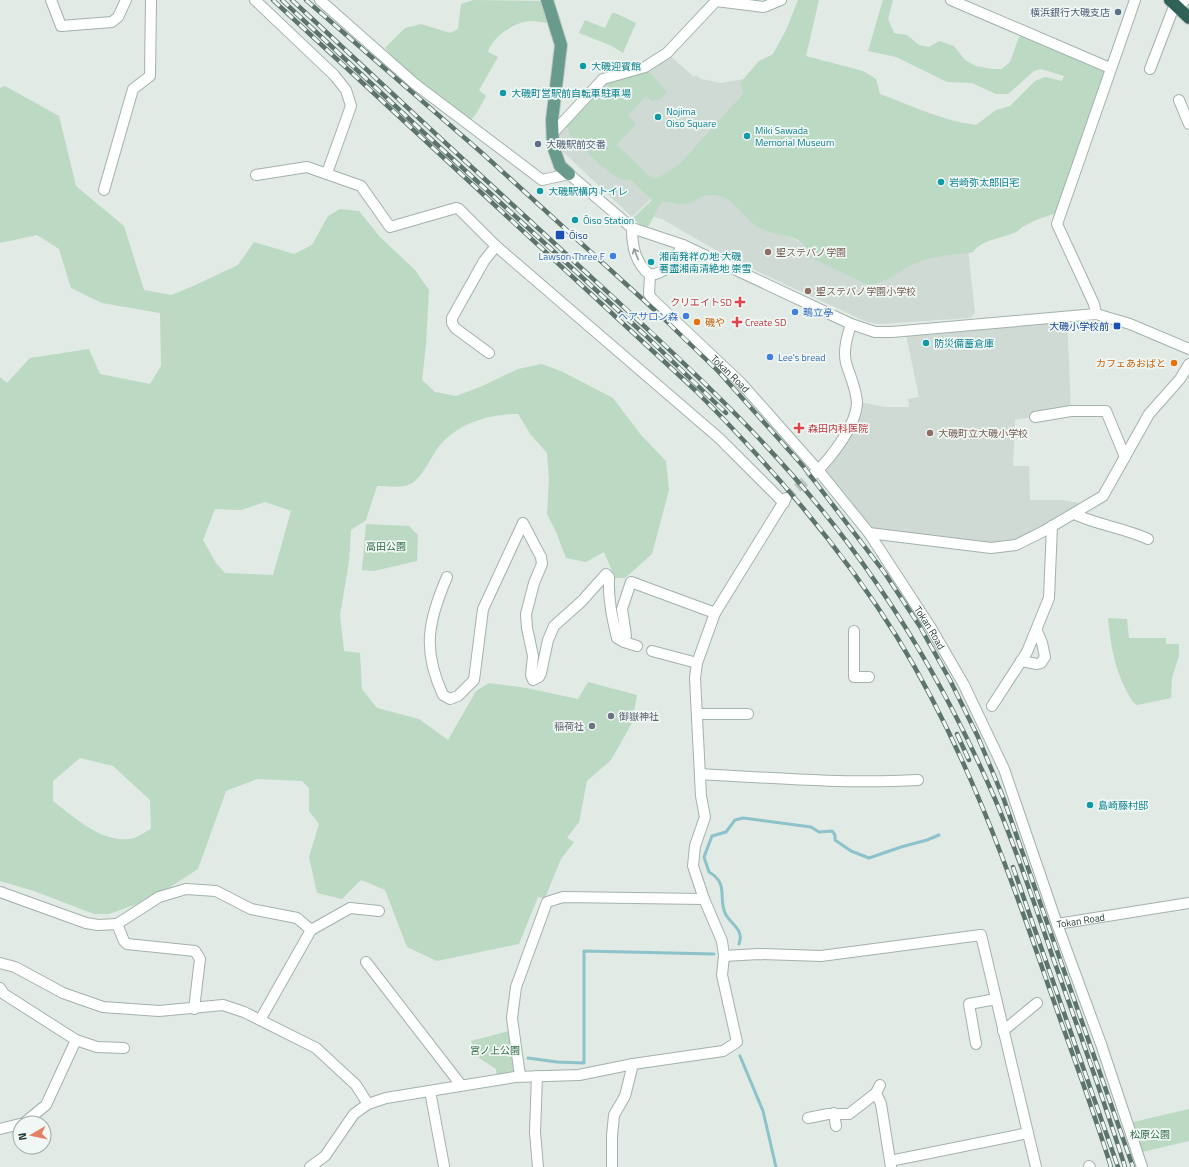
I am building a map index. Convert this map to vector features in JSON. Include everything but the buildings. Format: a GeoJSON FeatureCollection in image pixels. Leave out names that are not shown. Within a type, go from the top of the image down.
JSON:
{"type":"FeatureCollection","features":[{"type":"Feature","properties":{"kind":"highway"},"geometry":{"type":"LineString","coordinates":[[1181,2],[1189,18]]}},
{"type":"Feature","properties":{"kind":"main road"},"geometry":{"type":"LineString","coordinates":[[547,0],[561,45],[552,120],[554,154],[557,161],[569,174]]}},
{"type":"Feature","properties":{"kind":"street"},"geometry":{"type":"LineString","coordinates":[[51,0],[61,26],[112,22],[118,17],[126,0]]}},
{"type":"Feature","properties":{"kind":"street"},"geometry":{"type":"LineString","coordinates":[[104,190],[133,89],[150,76],[151,0]]}},
{"type":"Feature","properties":{"kind":"street"},"geometry":{"type":"LineString","coordinates":[[255,0],[334,75],[346,90],[351,106],[327,173]]}},
{"type":"Feature","properties":{"kind":"street"},"geometry":{"type":"LineString","coordinates":[[320,0],[415,84],[542,180],[569,174],[632,228],[683,245],[851,324],[875,332],[892,332],[1096,314],[1130,324],[1189,349]]}},
{"type":"Feature","properties":{"kind":"street"},"geometry":{"type":"LineString","coordinates":[[552,134],[603,79],[645,68],[667,53],[716,1],[764,7],[781,0]]}},
{"type":"Feature","properties":{"kind":"street"},"geometry":{"type":"LineString","coordinates":[[950,0],[1110,68]]}},
{"type":"Feature","properties":{"kind":"street"},"geometry":{"type":"LineString","coordinates":[[1096,314],[1094,304],[1057,224],[1108,79],[1110,68],[1135,0]]}},
{"type":"Feature","properties":{"kind":"street"},"geometry":{"type":"LineString","coordinates":[[1150,69],[1181,2]]}},
{"type":"Feature","properties":{"kind":"street"},"geometry":{"type":"LineString","coordinates":[[1179,100],[1189,124]]}},
{"type":"Feature","properties":{"kind":"street"},"geometry":{"type":"LineString","coordinates":[[256,175],[307,167],[327,173],[363,187],[390,227],[456,208],[459,209],[496,246],[719,438],[785,500],[755,546],[715,614],[697,663],[695,678],[700,774],[705,817],[695,846],[693,866],[704,899],[722,941],[724,956],[722,975],[739,1046],[723,1050],[633,1064],[579,1076],[520,1076],[386,1098],[368,1104],[354,1114],[325,1156],[310,1167]]}},
{"type":"Feature","properties":{"kind":"street"},"geometry":{"type":"LineString","coordinates":[[632,228],[634,253],[643,270],[650,275],[661,273],[667,269],[683,245]]}},
{"type":"Feature","properties":{"kind":"street"},"geometry":{"type":"LineString","coordinates":[[489,353],[455,328],[452,323],[452,318],[484,261],[496,246]]}},
{"type":"Feature","properties":{"kind":"street","name":"Tokan Road"},"geometry":{"type":"LineString","coordinates":[[650,275],[649,294],[652,299],[741,383],[869,533],[930,628],[964,684],[1004,769],[1057,924],[1189,903]]}},
{"type":"Feature","properties":{"kind":"street"},"geometry":{"type":"LineString","coordinates":[[816,472],[843,439],[856,414],[857,402],[854,385],[845,356],[851,324]]}},
{"type":"Feature","properties":{"kind":"street"},"geometry":{"type":"LineString","coordinates":[[869,533],[991,548],[1016,545],[1052,526],[1103,496],[1155,406],[1165,398],[1180,379],[1189,364]]}},
{"type":"Feature","properties":{"kind":"street"},"geometry":{"type":"LineString","coordinates":[[1035,417],[1071,411],[1106,411],[1125,457]]}},
{"type":"Feature","properties":{"kind":"street"},"geometry":{"type":"LineString","coordinates":[[1088,505],[1090,510],[1090,522]]}},
{"type":"Feature","properties":{"kind":"street"},"geometry":{"type":"LineString","coordinates":[[1074,514],[1090,522],[1126,530],[1148,539]]}},
{"type":"Feature","properties":{"kind":"street"},"geometry":{"type":"LineString","coordinates":[[447,577],[435,604],[429,645],[432,669],[443,695],[446,697],[452,698],[458,696],[474,680],[483,608],[523,523],[541,557],[542,564],[534,583],[526,614],[527,628],[533,656],[531,675],[533,680],[539,677],[541,673],[548,640],[554,626],[582,601],[606,574],[609,577],[610,612],[617,638],[637,646]]}},
{"type":"Feature","properties":{"kind":"street"},"geometry":{"type":"LineString","coordinates":[[992,706],[1021,661],[1036,631],[1049,598],[1052,526]]}},
{"type":"Feature","properties":{"kind":"street"},"geometry":{"type":"LineString","coordinates":[[624,642],[626,636],[622,609],[631,582],[715,614]]}},
{"type":"Feature","properties":{"kind":"street"},"geometry":{"type":"LineString","coordinates":[[854,631],[854,677],[869,678]]}},
{"type":"Feature","properties":{"kind":"street"},"geometry":{"type":"LineString","coordinates":[[1021,661],[1037,664],[1041,663],[1045,657],[1042,643],[1036,631]]}},
{"type":"Feature","properties":{"kind":"street"},"geometry":{"type":"LineString","coordinates":[[652,651],[697,663]]}},
{"type":"Feature","properties":{"kind":"street"},"geometry":{"type":"LineString","coordinates":[[697,714],[748,714]]}},
{"type":"Feature","properties":{"kind":"street"},"geometry":{"type":"LineString","coordinates":[[700,774],[829,782],[918,780]]}},
{"type":"Feature","properties":{"kind":"street"},"geometry":{"type":"LineString","coordinates":[[0,892],[86,923],[98,925],[116,924],[159,897],[186,889],[216,891],[251,909],[297,918],[311,930]]}},
{"type":"Feature","properties":{"kind":"street"},"geometry":{"type":"LineString","coordinates":[[520,1076],[512,1018],[516,986],[547,902],[563,897],[704,899]]}},
{"type":"Feature","properties":{"kind":"street"},"geometry":{"type":"LineString","coordinates":[[260,1020],[311,930],[350,908],[379,911]]}},
{"type":"Feature","properties":{"kind":"street"},"geometry":{"type":"LineString","coordinates":[[116,924],[127,944],[192,950],[197,953],[200,959],[194,1009]]}},
{"type":"Feature","properties":{"kind":"street"},"geometry":{"type":"LineString","coordinates":[[1057,924],[1096,1029],[1142,1167]]}},
{"type":"Feature","properties":{"kind":"street"},"geometry":{"type":"LineString","coordinates":[[724,956],[759,954],[821,956],[985,932],[996,999],[1036,1167]]}},
{"type":"Feature","properties":{"kind":"street"},"geometry":{"type":"LineString","coordinates":[[366,962],[461,1085]]}},
{"type":"Feature","properties":{"kind":"street"},"geometry":{"type":"LineString","coordinates":[[0,966],[15,967],[63,993],[103,1007],[159,1011],[194,1009],[223,1005],[260,1020],[316,1048],[356,1085],[368,1104]]}},
{"type":"Feature","properties":{"kind":"street"},"geometry":{"type":"LineString","coordinates":[[0,988],[4,994],[76,1040],[97,1047],[124,1048]]}},
{"type":"Feature","properties":{"kind":"street"},"geometry":{"type":"LineString","coordinates":[[976,1044],[969,1004],[996,999]]}},
{"type":"Feature","properties":{"kind":"street"},"geometry":{"type":"LineString","coordinates":[[1003,1031],[1037,1003]]}},
{"type":"Feature","properties":{"kind":"street"},"geometry":{"type":"LineString","coordinates":[[34,1115],[46,1105],[76,1040]]}},
{"type":"Feature","properties":{"kind":"street"},"geometry":{"type":"LineString","coordinates":[[612,1167],[614,1115],[625,1096],[633,1064]]}},
{"type":"Feature","properties":{"kind":"street"},"geometry":{"type":"LineString","coordinates":[[537,1076],[535,1132],[538,1167]]}},
{"type":"Feature","properties":{"kind":"street"},"geometry":{"type":"LineString","coordinates":[[808,1118],[834,1113],[849,1114],[878,1089],[890,1164],[1028,1132]]}},
{"type":"Feature","properties":{"kind":"street"},"geometry":{"type":"LineString","coordinates":[[430,1090],[444,1166]]}},
{"type":"Feature","properties":{"kind":"street"},"geometry":{"type":"LineString","coordinates":[[834,1113],[836,1126]]}},
{"type":"Feature","properties":{"kind":"street"},"geometry":{"type":"LineString","coordinates":[[0,1129],[12,1126]]}},
{"type":"Feature","properties":{"kind":"shaded area","name":"Nojima Oiso Square"},"geometry":{"type":"Polygon","coordinates":[[[667,53],[694,77],[696,75],[701,79],[721,83],[744,79],[742,82],[743,91],[736,102],[651,199],[632,217],[561,150],[557,139],[558,127],[667,53]]]}},
{"type":"Feature","properties":{"kind":"shaded area","name":"聖ステパノ学園"},"geometry":{"type":"Polygon","coordinates":[[[716,184],[766,224],[867,279],[928,254],[968,249],[975,313],[970,318],[879,324],[867,322],[733,260],[662,219],[650,216],[664,191],[716,184]]]}},
{"type":"Feature","properties":{"kind":"shaded area","name":"大磯町立大磯小学校"},"geometry":{"type":"Polygon","coordinates":[[[1067,317],[1071,411],[1015,420],[1013,466],[1029,466],[1030,500],[1064,500],[1088,505],[1016,545],[869,533],[818,470],[843,439],[857,401],[884,407],[909,407],[908,399],[919,397],[905,330],[1067,317]]]}},
{"type":"Feature","properties":{"kind":"green space"},"geometry":{"type":"Polygon","coordinates":[[[474,0],[542,1],[548,19],[546,23],[530,21],[517,24],[504,31],[490,46],[488,52],[498,57],[479,90],[486,96],[476,114],[470,121],[395,63],[396,61],[385,48],[405,28],[421,24],[450,33],[458,29],[461,4],[474,0]]]}},
{"type":"Feature","properties":{"kind":"green space"},"geometry":{"type":"Polygon","coordinates":[[[798,0],[819,0],[806,56],[863,71],[876,79],[880,94],[928,112],[964,123],[976,125],[996,110],[1010,106],[1035,81],[1045,77],[1062,81],[1064,76],[1041,69],[1034,71],[1008,94],[996,94],[972,83],[947,82],[896,57],[868,51],[883,0],[893,0],[888,19],[894,33],[907,35],[919,45],[929,47],[939,41],[954,46],[965,60],[976,66],[991,69],[1002,69],[1010,62],[1019,37],[1029,32],[1110,68],[1061,212],[1034,221],[1016,232],[987,242],[976,248],[973,252],[927,259],[908,267],[884,281],[868,285],[810,257],[807,249],[796,239],[760,228],[728,200],[714,195],[706,195],[685,204],[667,202],[661,203],[648,227],[639,224],[633,218],[652,200],[631,180],[619,179],[599,164],[570,135],[566,121],[603,79],[645,67],[667,92],[659,100],[652,101],[646,96],[628,115],[636,124],[617,145],[651,177],[656,179],[680,164],[740,97],[743,91],[740,83],[759,61],[773,54],[786,30],[798,0]]]}},
{"type":"Feature","properties":{"kind":"green space"},"geometry":{"type":"Polygon","coordinates":[[[612,13],[636,23],[623,53],[612,46],[579,33],[585,20],[605,28],[612,13]]]}},
{"type":"Feature","properties":{"kind":"green space"},"geometry":{"type":"Polygon","coordinates":[[[5,86],[59,116],[76,186],[124,226],[144,290],[171,295],[191,287],[238,265],[254,242],[294,254],[312,245],[328,216],[340,209],[359,211],[380,237],[415,270],[429,290],[422,380],[435,392],[456,396],[480,387],[518,369],[542,364],[563,372],[613,398],[641,435],[666,461],[669,490],[652,554],[625,578],[615,578],[604,552],[586,562],[566,558],[547,514],[549,480],[547,453],[531,435],[518,414],[508,414],[487,418],[467,425],[458,430],[442,443],[422,473],[413,482],[408,485],[392,487],[377,486],[366,520],[351,530],[349,562],[340,615],[344,651],[360,653],[362,689],[377,708],[419,719],[448,740],[476,691],[489,683],[526,688],[578,699],[588,682],[637,695],[632,723],[611,760],[587,781],[579,822],[567,838],[574,842],[561,859],[545,898],[538,897],[519,944],[437,961],[407,947],[385,890],[361,880],[342,899],[317,893],[309,857],[319,824],[309,811],[309,788],[302,781],[257,779],[226,791],[198,869],[167,889],[137,904],[109,914],[94,914],[34,891],[0,881],[0,377],[7,383],[30,358],[89,349],[100,374],[150,384],[161,366],[160,313],[102,303],[71,288],[59,249],[37,235],[0,243],[0,88],[5,86]],[[265,502],[241,510],[215,509],[203,540],[216,563],[225,573],[273,575],[291,511],[265,502]],[[80,758],[53,781],[53,801],[88,827],[108,837],[132,839],[151,829],[150,800],[113,766],[80,758]]]}},
{"type":"Feature","properties":{"kind":"green space","name":"高田公園"},"geometry":{"type":"Polygon","coordinates":[[[366,524],[409,526],[418,535],[417,561],[374,571],[362,570],[366,524]]]}},
{"type":"Feature","properties":{"kind":"green space"},"geometry":{"type":"Polygon","coordinates":[[[1108,618],[1127,619],[1129,638],[1166,638],[1166,644],[1179,644],[1179,656],[1172,678],[1171,698],[1137,705],[1133,702],[1122,682],[1115,662],[1108,618]]]}},
{"type":"Feature","properties":{"kind":"green space","name":"宮ノ上公園"},"geometry":{"type":"Polygon","coordinates":[[[509,1031],[515,1077],[497,1079],[496,1069],[479,1058],[471,1041],[509,1031]]]}},
{"type":"Feature","properties":{"kind":"green space","name":"松原公園"},"geometry":{"type":"Polygon","coordinates":[[[1189,1109],[1189,1141],[1138,1153],[1129,1123],[1189,1109]]]}},
{"type":"Feature","properties":{"kind":"waterway"},"geometry":{"type":"LineString","coordinates":[[739,944],[740,935],[737,928],[726,915],[722,903],[722,892],[719,882],[709,872],[704,857],[712,836],[726,832],[735,820],[743,818],[811,827],[819,832],[832,831],[835,835],[835,840],[851,851],[869,858],[939,835]]}},
{"type":"Feature","properties":{"kind":"waterway"},"geometry":{"type":"LineString","coordinates":[[528,1058],[557,1062],[584,1063],[584,951],[714,954]]}},
{"type":"Feature","properties":{"kind":"waterway"},"geometry":{"type":"LineString","coordinates":[[740,1056],[763,1111],[776,1167]]}},
{"type":"Feature","properties":{"kind":"tunnel"},"geometry":{"type":"LineString","coordinates":[[786,498],[813,474]]}},
{"type":"Feature","properties":{"kind":"railway"},"geometry":{"type":"LineString","coordinates":[[273,0],[696,391],[724,419],[778,478],[803,508],[875,603],[921,678],[942,719],[962,760],[998,845],[1030,932],[1111,1167]]}},
{"type":"Feature","properties":{"kind":"railway"},"geometry":{"type":"LineString","coordinates":[[282,0],[421,130],[644,334],[726,413]]}},
{"type":"Feature","properties":{"kind":"railway"},"geometry":{"type":"LineString","coordinates":[[292,0],[698,376],[773,454],[809,494],[843,536],[875,581],[925,660],[969,742],[995,799],[1026,878],[1125,1167]]}},
{"type":"Feature","properties":{"kind":"railway"},"geometry":{"type":"LineString","coordinates":[[306,0],[482,153],[660,315],[718,371],[803,466],[884,572],[919,625],[950,680],[978,737],[1003,797],[1133,1167]]}},
{"type":"Feature","properties":{"kind":"railway"},"geometry":{"type":"LineString","coordinates":[[957,734],[969,760]]}},
{"type":"Feature","properties":{"kind":"railway"},"geometry":{"type":"LineString","coordinates":[[1013,867],[1118,1167]]}},
{"type":"Feature","properties":{"kind":"place","name":"横浜銀行大磯支店"},"geometry":{"type":"Point","coordinates":[1118,12]}},
{"type":"Feature","properties":{"kind":"place","name":"大磯迎賓館"},"geometry":{"type":"Point","coordinates":[583,66]}},
{"type":"Feature","properties":{"kind":"place","name":"大磯町営駅前自転車駐車場"},"geometry":{"type":"Point","coordinates":[503,93]}},
{"type":"Feature","properties":{"kind":"place","name":"Nojima Oiso Square"},"geometry":{"type":"Point","coordinates":[658,117]}},
{"type":"Feature","properties":{"kind":"place","name":"Miki Sawada Memorial Museum"},"geometry":{"type":"Point","coordinates":[747,136]}},
{"type":"Feature","properties":{"kind":"place","name":"大磯駅前交番"},"geometry":{"type":"Point","coordinates":[538,144]}},
{"type":"Feature","properties":{"kind":"place","name":"岩崎弥太郎旧宅"},"geometry":{"type":"Point","coordinates":[941,182]}},
{"type":"Feature","properties":{"kind":"place","name":"大磯駅構内トイレ"},"geometry":{"type":"Point","coordinates":[540,191]}},
{"type":"Feature","properties":{"kind":"place","name":"Ōiso Station"},"geometry":{"type":"Point","coordinates":[575,220]}},
{"type":"Feature","properties":{"kind":"place","name":"Ōiso"},"geometry":{"type":"Point","coordinates":[560,235]}},
{"type":"Feature","properties":{"kind":"place","name":"聖ステパノ学園"},"geometry":{"type":"Point","coordinates":[768,252]}},
{"type":"Feature","properties":{"kind":"place","name":"Lawson Three F"},"geometry":{"type":"Point","coordinates":[613,256]}},
{"type":"Feature","properties":{"kind":"place","name":"湘南発祥の地 大磯 著盡湘南清絶地 崇雪"},"geometry":{"type":"Point","coordinates":[651,262]}},
{"type":"Feature","properties":{"kind":"place","name":"聖ステパノ学園小学校"},"geometry":{"type":"Point","coordinates":[808,291]}},
{"type":"Feature","properties":{"kind":"place","name":"クリエイトSD"},"geometry":{"type":"Point","coordinates":[740,302]}},
{"type":"Feature","properties":{"kind":"place","name":"鴫立亭"},"geometry":{"type":"Point","coordinates":[795,312]}},
{"type":"Feature","properties":{"kind":"place","name":"ヘアサロン森"},"geometry":{"type":"Point","coordinates":[686,316]}},
{"type":"Feature","properties":{"kind":"place","name":"磯や"},"geometry":{"type":"Point","coordinates":[697,322]}},
{"type":"Feature","properties":{"kind":"place","name":"Create SD"},"geometry":{"type":"Point","coordinates":[737,322]}},
{"type":"Feature","properties":{"kind":"place","name":"大磯小学校前"},"geometry":{"type":"Point","coordinates":[1117,326]}},
{"type":"Feature","properties":{"kind":"place","name":"防災備蓄倉庫"},"geometry":{"type":"Point","coordinates":[926,343]}},
{"type":"Feature","properties":{"kind":"place","name":"Lee's bread"},"geometry":{"type":"Point","coordinates":[770,357]}},
{"type":"Feature","properties":{"kind":"place","name":"カフェあおばと"},"geometry":{"type":"Point","coordinates":[1174,363]}},
{"type":"Feature","properties":{"kind":"place","name":"森田内科医院"},"geometry":{"type":"Point","coordinates":[799,428]}},
{"type":"Feature","properties":{"kind":"place","name":"大磯町立大磯小学校"},"geometry":{"type":"Point","coordinates":[930,433]}},
{"type":"Feature","properties":{"kind":"place","name":"御嶽神社"},"geometry":{"type":"Point","coordinates":[611,716]}},
{"type":"Feature","properties":{"kind":"place","name":"稲荷社"},"geometry":{"type":"Point","coordinates":[592,726]}},
{"type":"Feature","properties":{"kind":"place","name":"島崎藤村邸"},"geometry":{"type":"Point","coordinates":[1090,805]}}]}
